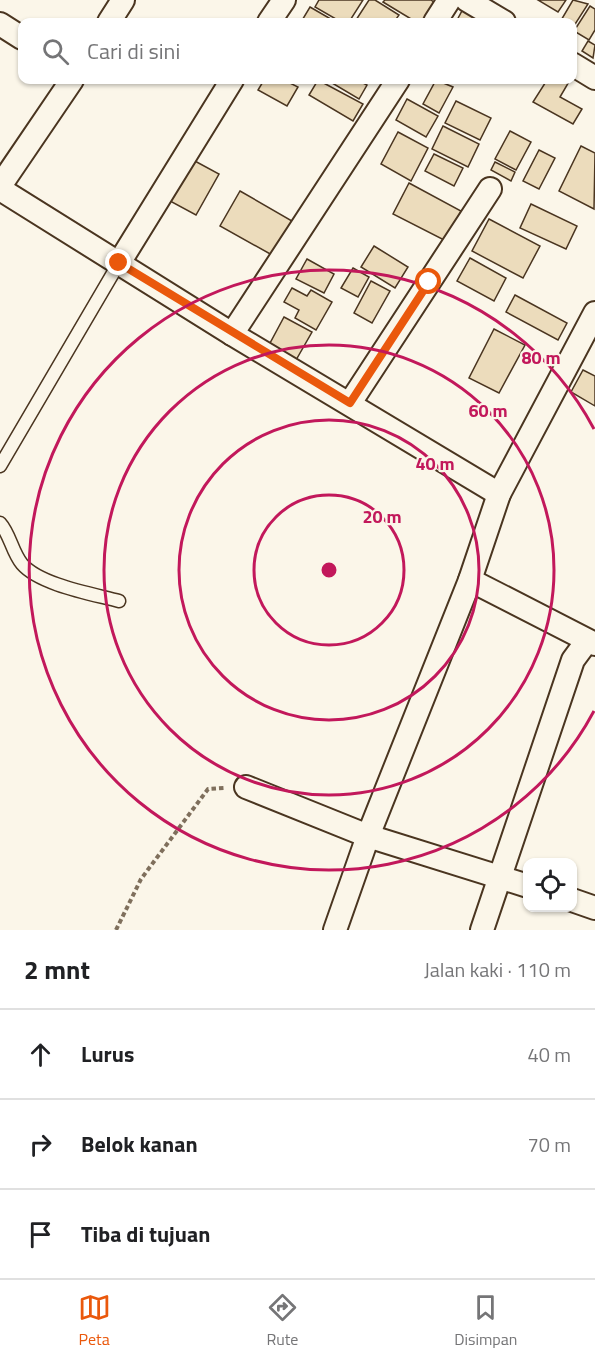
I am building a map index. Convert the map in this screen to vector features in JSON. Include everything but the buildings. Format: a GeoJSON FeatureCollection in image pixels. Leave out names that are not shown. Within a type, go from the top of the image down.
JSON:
{"type":"FeatureCollection","features":[{"type":"Feature","properties":{"kind":"street"},"geometry":{"type":"LineString","coordinates":[[112,18],[123,0]]}},
{"type":"Feature","properties":{"kind":"street"},"geometry":{"type":"LineString","coordinates":[[272,18],[284,0]]}},
{"type":"Feature","properties":{"kind":"street"},"geometry":{"type":"LineString","coordinates":[[438,18],[449,0]]}},
{"type":"Feature","properties":{"kind":"street"},"geometry":{"type":"LineString","coordinates":[[467,0],[497,18]]}},
{"type":"Feature","properties":{"kind":"street"},"geometry":{"type":"LineString","coordinates":[[0,24],[18,35]]}},
{"type":"Feature","properties":{"kind":"street"},"geometry":{"type":"LineString","coordinates":[[577,67],[595,78]]}},
{"type":"Feature","properties":{"kind":"street"},"geometry":{"type":"LineString","coordinates":[[69,84],[0,187],[232,334],[499,494]]}},
{"type":"Feature","properties":{"kind":"street"},"geometry":{"type":"LineString","coordinates":[[119,263],[230,84]]}},
{"type":"Feature","properties":{"kind":"street"},"geometry":{"type":"LineString","coordinates":[[232,334],[395,84]]}},
{"type":"Feature","properties":{"kind":"street"},"geometry":{"type":"LineString","coordinates":[[350,403],[489,189]]}},
{"type":"Feature","properties":{"kind":"street"},"geometry":{"type":"LineString","coordinates":[[335,930],[368,836],[470,580],[499,494],[595,313]]}},
{"type":"Feature","properties":{"kind":"street"},"geometry":{"type":"LineString","coordinates":[[470,580],[591,643],[573,660],[482,930]]}},
{"type":"Feature","properties":{"kind":"street"},"geometry":{"type":"LineString","coordinates":[[246,788],[368,836],[523,884]]}},
{"type":"Feature","properties":{"kind":"street"},"geometry":{"type":"LineString","coordinates":[[577,901],[595,908]]}},
{"type":"Feature","properties":{"kind":"lane"},"geometry":{"type":"LineString","coordinates":[[0,466],[119,263]]}},
{"type":"Feature","properties":{"kind":"lane"},"geometry":{"type":"LineString","coordinates":[[0,524],[13,553],[38,577],[119,601]]}},
{"type":"Feature","properties":{"kind":"path"},"geometry":{"type":"LineString","coordinates":[[116,930],[141,879],[207,789],[246,788]]}},
{"type":"Feature","properties":{"kind":"route"},"geometry":{"type":"LineString","coordinates":[[119,263],[232,334],[350,403],[429,282]]}}]}
